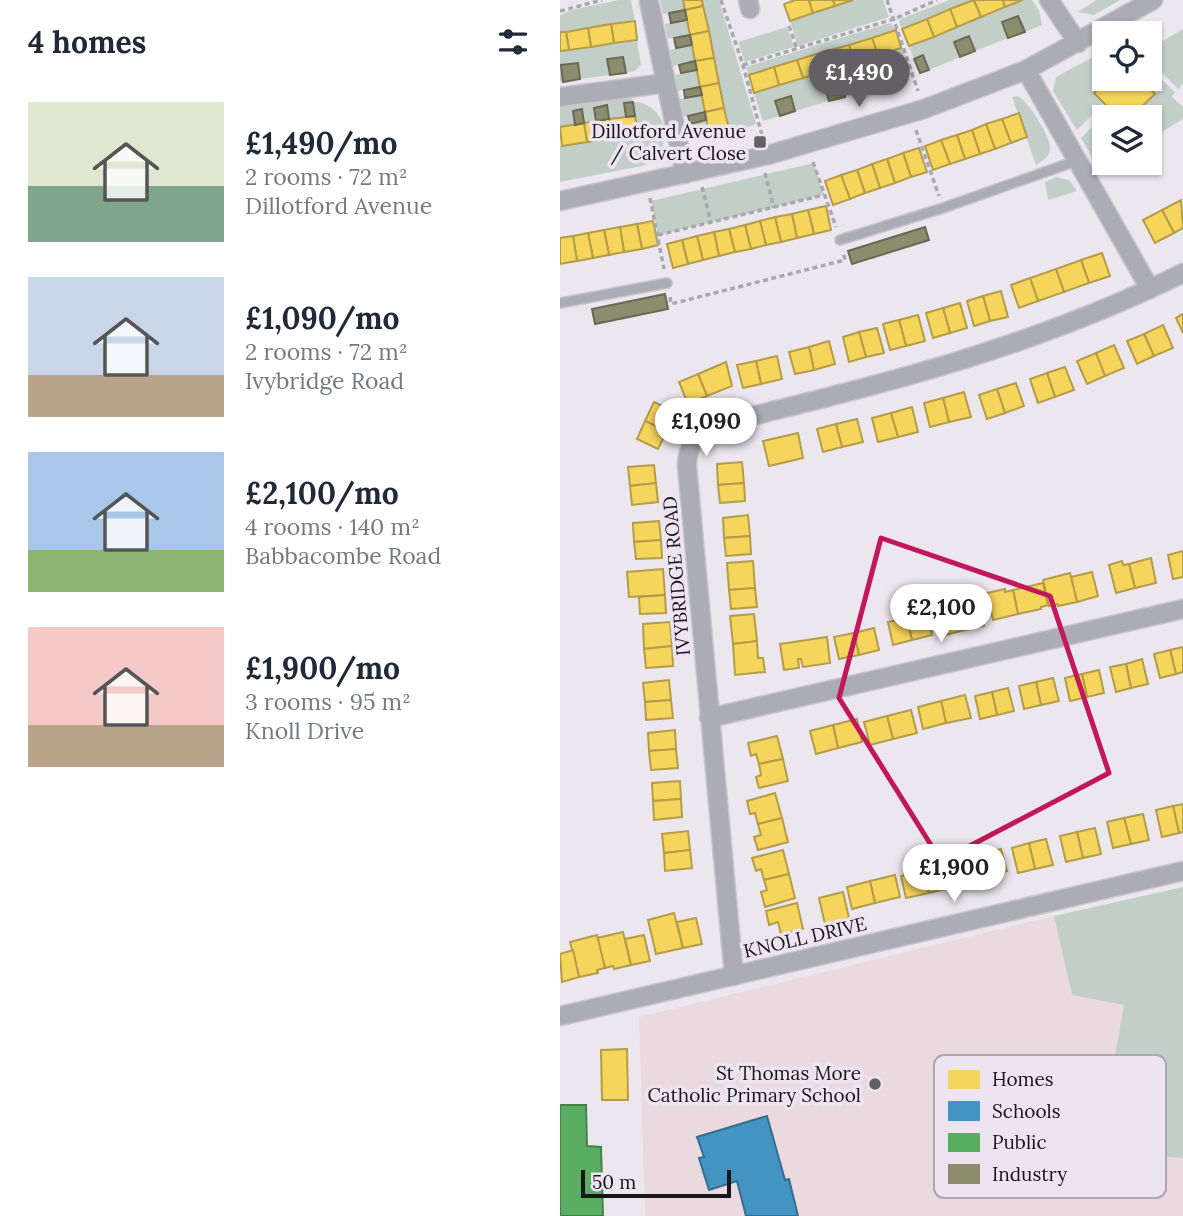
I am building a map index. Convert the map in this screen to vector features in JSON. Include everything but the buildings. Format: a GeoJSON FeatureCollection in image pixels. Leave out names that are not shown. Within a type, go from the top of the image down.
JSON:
{"type":"FeatureCollection","features":[{"type":"Feature","properties":{"kind":"street"},"geometry":{"type":"LineString","coordinates":[[1049,0],[1078,43]]}},
{"type":"Feature","properties":{"kind":"street"},"geometry":{"type":"LineString","coordinates":[[560,201],[764,156],[917,111],[1026,70],[1153,0]]}},
{"type":"Feature","properties":{"kind":"street"},"geometry":{"type":"LineString","coordinates":[[649,2],[666,83],[692,173]]}},
{"type":"Feature","properties":{"kind":"street"},"geometry":{"type":"LineString","coordinates":[[1026,70],[1150,289]]}},
{"type":"Feature","properties":{"kind":"street"},"geometry":{"type":"LineString","coordinates":[[560,97],[666,83]]}},
{"type":"Feature","properties":{"kind":"street","name":"IVYBRIDGE ROAD"},"geometry":{"type":"LineString","coordinates":[[734,976],[687,466],[689,447],[698,435],[718,424],[864,389],[989,353],[1086,317],[1183,273]]}},
{"type":"Feature","properties":{"kind":"street"},"geometry":{"type":"LineString","coordinates":[[709,718],[1183,608]]}},
{"type":"Feature","properties":{"kind":"street","name":"KNOLL DRIVE"},"geometry":{"type":"LineString","coordinates":[[560,1016],[1183,871]]}},
{"type":"Feature","properties":{"kind":"lane"},"geometry":{"type":"LineString","coordinates":[[840,240],[943,208],[1076,160]]}},
{"type":"Feature","properties":{"kind":"lane"},"geometry":{"type":"LineString","coordinates":[[560,303],[667,283]]}},
{"type":"Feature","properties":{"kind":"path"},"geometry":{"type":"LineString","coordinates":[[569,0],[572,6]]}},
{"type":"Feature","properties":{"kind":"path"},"geometry":{"type":"LineString","coordinates":[[560,11],[602,0]]}},
{"type":"Feature","properties":{"kind":"path"},"geometry":{"type":"LineString","coordinates":[[721,0],[743,65],[774,208]]}},
{"type":"Feature","properties":{"kind":"path"},"geometry":{"type":"LineString","coordinates":[[887,0],[943,208]]}},
{"type":"Feature","properties":{"kind":"path"},"geometry":{"type":"LineString","coordinates":[[743,65],[894,19],[935,1]]}},
{"type":"Feature","properties":{"kind":"path"},"geometry":{"type":"LineString","coordinates":[[789,26],[797,48]]}},
{"type":"Feature","properties":{"kind":"path"},"geometry":{"type":"LineString","coordinates":[[646,182],[671,304],[845,260],[807,145]]}},
{"type":"Feature","properties":{"kind":"path"},"geometry":{"type":"LineString","coordinates":[[692,173],[711,223]]}},
{"type":"Feature","properties":{"kind":"path"},"geometry":{"type":"LineString","coordinates":[[658,235],[824,195]]}},
{"type":"Feature","properties":{"kind":"highlighted area"},"geometry":{"type":"Polygon","coordinates":[[[881,538],[1050,596],[1109,773],[941,861],[839,698],[881,538]]]}},
{"type":"Feature","properties":{"kind":"shaded area"},"geometry":{"type":"Polygon","coordinates":[[[619,0],[631,0],[635,21],[560,32],[560,15],[619,0]]]}},
{"type":"Feature","properties":{"kind":"shaded area"},"geometry":{"type":"Polygon","coordinates":[[[660,0],[683,0],[685,10],[663,14],[660,0]]]}},
{"type":"Feature","properties":{"kind":"shaded area"},"geometry":{"type":"Polygon","coordinates":[[[702,0],[719,0],[756,124],[730,134],[702,0]]]}},
{"type":"Feature","properties":{"kind":"shaded area"},"geometry":{"type":"Polygon","coordinates":[[[853,0],[883,0],[889,17],[798,46],[790,21],[853,0]]]}},
{"type":"Feature","properties":{"kind":"shaded area"},"geometry":{"type":"Polygon","coordinates":[[[949,0],[973,0],[902,29],[899,22],[901,19],[949,0]]]}},
{"type":"Feature","properties":{"kind":"shaded area"},"geometry":{"type":"Polygon","coordinates":[[[1023,0],[1032,0],[1039,10],[1042,25],[1025,32],[1003,22],[1008,38],[975,51],[969,36],[954,42],[960,57],[929,70],[922,55],[914,59],[909,46],[1023,0]]]}},
{"type":"Feature","properties":{"kind":"shaded area"},"geometry":{"type":"Polygon","coordinates":[[[1096,0],[1120,0],[1094,15],[1078,12],[1096,0]]]}},
{"type":"Feature","properties":{"kind":"shaded area"},"geometry":{"type":"Polygon","coordinates":[[[687,20],[690,35],[668,39],[665,24],[687,20]]]}},
{"type":"Feature","properties":{"kind":"shaded area"},"geometry":{"type":"Polygon","coordinates":[[[890,23],[896,30],[749,75],[746,67],[890,23]]]}},
{"type":"Feature","properties":{"kind":"shaded area"},"geometry":{"type":"Polygon","coordinates":[[[787,27],[794,47],[745,62],[738,42],[787,27]]]}},
{"type":"Feature","properties":{"kind":"shaded area"},"geometry":{"type":"Polygon","coordinates":[[[1183,29],[1183,84],[1178,89],[1162,72],[1162,42],[1183,29]]]}},
{"type":"Feature","properties":{"kind":"shaded area"},"geometry":{"type":"Polygon","coordinates":[[[637,40],[641,65],[635,71],[626,73],[623,57],[608,59],[610,75],[580,79],[577,63],[561,65],[563,82],[560,82],[560,51],[637,40]]]}},
{"type":"Feature","properties":{"kind":"shaded area"},"geometry":{"type":"Polygon","coordinates":[[[692,45],[695,61],[673,66],[670,50],[692,45]]]}},
{"type":"Feature","properties":{"kind":"shaded area"},"geometry":{"type":"Polygon","coordinates":[[[901,48],[910,76],[894,81],[889,66],[874,71],[878,86],[845,97],[841,81],[825,85],[829,101],[795,111],[791,96],[775,101],[780,116],[763,121],[754,93],[901,48]]]}},
{"type":"Feature","properties":{"kind":"shaded area"},"geometry":{"type":"Polygon","coordinates":[[[1092,58],[1092,91],[1096,91],[1094,93],[1104,103],[1092,105],[1092,115],[1077,130],[1053,91],[1056,77],[1092,58]]]}},
{"type":"Feature","properties":{"kind":"shaded area"},"geometry":{"type":"Polygon","coordinates":[[[697,70],[700,87],[678,91],[675,75],[697,70]]]}},
{"type":"Feature","properties":{"kind":"shaded area"},"geometry":{"type":"Polygon","coordinates":[[[1162,80],[1175,92],[1172,97],[1183,107],[1183,119],[1162,132],[1162,105],[1144,105],[1155,94],[1152,91],[1162,91],[1162,80]]]}},
{"type":"Feature","properties":{"kind":"shaded area"},"geometry":{"type":"Polygon","coordinates":[[[702,95],[705,112],[682,117],[679,99],[702,95]]]}},
{"type":"Feature","properties":{"kind":"shaded area"},"geometry":{"type":"Polygon","coordinates":[[[632,96],[633,102],[624,104],[626,117],[609,119],[606,105],[594,108],[596,121],[584,123],[581,109],[573,111],[575,125],[560,127],[560,107],[632,96]]]}},
{"type":"Feature","properties":{"kind":"shaded area"},"geometry":{"type":"Polygon","coordinates":[[[1018,96],[1038,120],[1049,143],[1048,154],[1036,165],[1012,97],[1018,96]]]}},
{"type":"Feature","properties":{"kind":"shaded area"},"geometry":{"type":"Polygon","coordinates":[[[633,102],[645,104],[655,110],[661,119],[664,140],[653,160],[642,166],[560,182],[560,146],[638,134],[633,102]]]}},
{"type":"Feature","properties":{"kind":"shaded area"},"geometry":{"type":"Polygon","coordinates":[[[706,120],[710,138],[698,140],[692,134],[690,124],[706,120]]]}},
{"type":"Feature","properties":{"kind":"shaded area"},"geometry":{"type":"Polygon","coordinates":[[[1092,127],[1092,157],[1081,138],[1092,127]]]}},
{"type":"Feature","properties":{"kind":"shaded area"},"geometry":{"type":"Polygon","coordinates":[[[814,163],[824,195],[658,235],[651,201],[814,163]]]}},
{"type":"Feature","properties":{"kind":"shaded area"},"geometry":{"type":"Polygon","coordinates":[[[1056,177],[1069,180],[1077,191],[1048,200],[1045,182],[1056,177]]]}},
{"type":"Feature","properties":{"kind":"shaded area"},"geometry":{"type":"Polygon","coordinates":[[[1183,887],[1183,1158],[1166,1157],[1166,1055],[1115,1055],[1124,1005],[1072,995],[1054,916],[1183,887]]]}},
{"type":"Feature","properties":{"kind":"shaded area","name":"St Thomas More Catholic Primary School"},"geometry":{"type":"Polygon","coordinates":[[[1054,916],[1072,995],[1124,1005],[1115,1055],[934,1055],[934,1198],[1166,1198],[1166,1157],[1183,1158],[1183,1216],[645,1216],[639,1017],[1054,916]]]}},
{"type":"Feature","properties":{"kind":"place","name":"Dillotford Avenue / Calvert Close"},"geometry":{"type":"Point","coordinates":[760,142]}},
{"type":"Feature","properties":{"kind":"place","name":"St Thomas More Catholic Primary School"},"geometry":{"type":"Point","coordinates":[875,1084]}}]}
